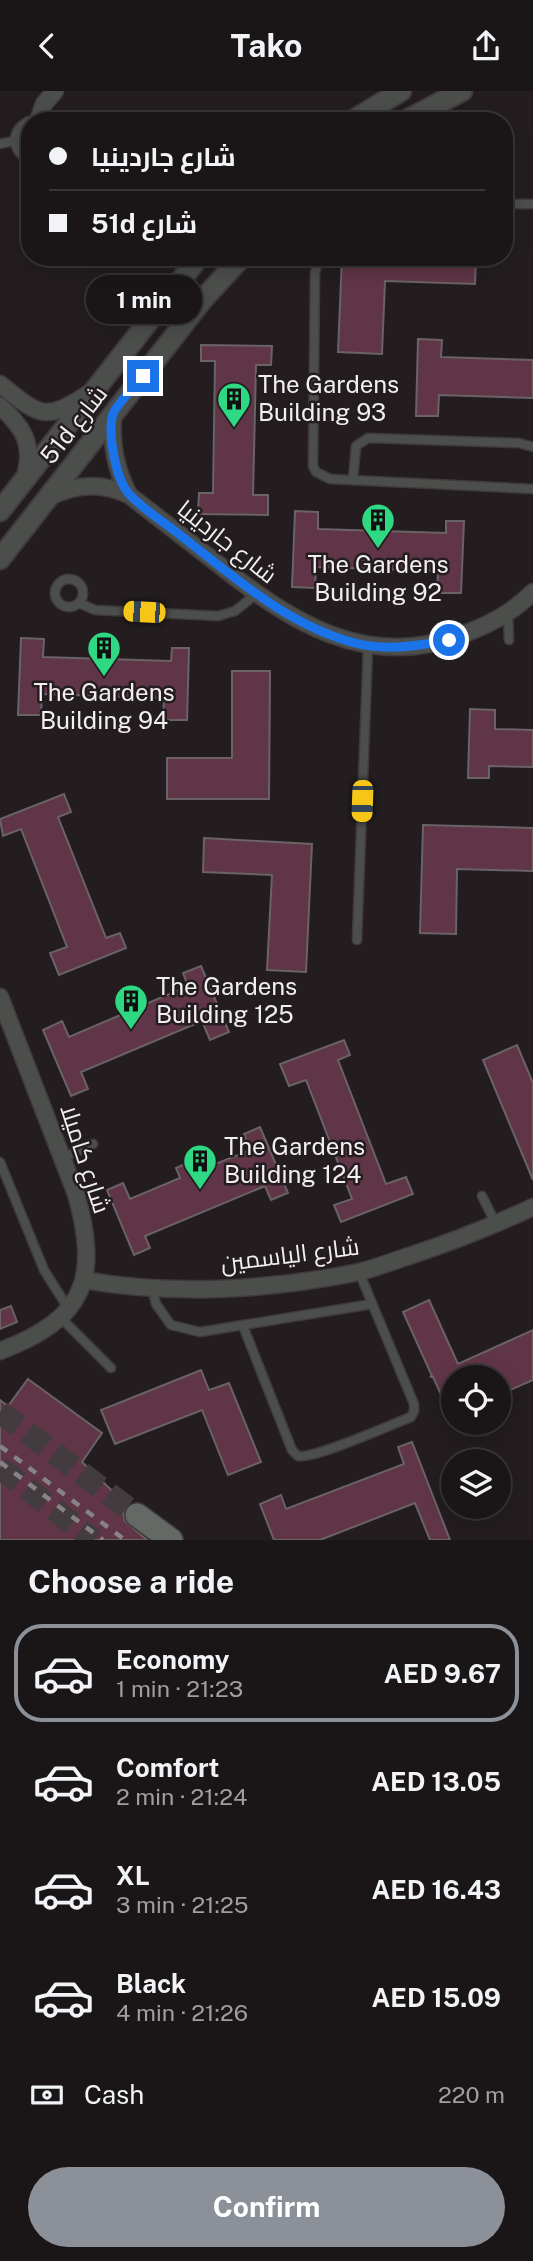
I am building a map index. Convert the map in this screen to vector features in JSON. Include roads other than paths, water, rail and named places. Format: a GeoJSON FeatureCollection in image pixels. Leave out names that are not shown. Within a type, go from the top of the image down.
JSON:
{"type":"FeatureCollection","features":[{"type":"Feature","properties":{"kind":"main road"},"geometry":{"type":"LineString","coordinates":[[137,1515],[171,1540]]}},
{"type":"Feature","properties":{"kind":"street"},"geometry":{"type":"LineString","coordinates":[[41,112],[55,91]]}},
{"type":"Feature","properties":{"kind":"street"},"geometry":{"type":"LineString","coordinates":[[367,112],[401,91]]}},
{"type":"Feature","properties":{"kind":"street"},"geometry":{"type":"LineString","coordinates":[[422,112],[462,91]]}},
{"type":"Feature","properties":{"kind":"street"},"geometry":{"type":"LineString","coordinates":[[21,132],[18,140],[21,147]]}},
{"type":"Feature","properties":{"kind":"street","name":"51d شارع"},"geometry":{"type":"LineString","coordinates":[[0,511],[192,266]]}},
{"type":"Feature","properties":{"kind":"street","name":"51d شارع"},"geometry":{"type":"LineString","coordinates":[[0,559],[204,298],[234,266]]}},
{"type":"Feature","properties":{"kind":"street"},"geometry":{"type":"LineString","coordinates":[[0,384],[36,410],[45,413],[66,408],[93,391]]}},
{"type":"Feature","properties":{"kind":"street"},"geometry":{"type":"LineString","coordinates":[[0,406],[18,422],[26,437],[29,464],[24,480]]}},
{"type":"Feature","properties":{"kind":"street"},"geometry":{"type":"LineString","coordinates":[[113,414],[114,457],[129,495]]}},
{"type":"Feature","properties":{"kind":"street","name":"شارع جاردينيا"},"geometry":{"type":"LineString","coordinates":[[49,497],[67,488],[89,485],[116,489],[129,495],[280,611],[326,634],[368,646],[421,646],[449,640],[508,615],[533,592]]}},
{"type":"Feature","properties":{"kind":"street","name":"شارع كاميلا"},"geometry":{"type":"LineString","coordinates":[[0,997],[64,1158],[83,1217],[88,1261],[84,1280],[64,1313],[30,1339],[3,1353]]}},
{"type":"Feature","properties":{"kind":"street","name":"شارع الياسمين"},"geometry":{"type":"LineString","coordinates":[[84,1280],[152,1288],[251,1286],[359,1272],[454,1241],[533,1207]]}},
{"type":"Feature","properties":{"kind":"lane"},"geometry":{"type":"LineString","coordinates":[[0,144],[18,140]]}},
{"type":"Feature","properties":{"kind":"lane"},"geometry":{"type":"LineString","coordinates":[[513,204],[533,204]]}},
{"type":"Feature","properties":{"kind":"lane"},"geometry":{"type":"LineString","coordinates":[[317,266],[313,466],[316,472],[330,479],[533,489]]}},
{"type":"Feature","properties":{"kind":"lane"},"geometry":{"type":"LineString","coordinates":[[353,480],[356,446],[368,438],[519,443],[533,447]]}},
{"type":"Feature","properties":{"kind":"lane"},"geometry":{"type":"LineString","coordinates":[[79,603],[95,610],[218,616],[235,611],[256,594]]}},
{"type":"Feature","properties":{"kind":"lane"},"geometry":{"type":"LineString","coordinates":[[508,615],[509,640]]}},
{"type":"Feature","properties":{"kind":"lane"},"geometry":{"type":"LineString","coordinates":[[357,940],[368,646]]}},
{"type":"Feature","properties":{"kind":"lane"},"geometry":{"type":"LineString","coordinates":[[64,1158],[93,1145]]}},
{"type":"Feature","properties":{"kind":"lane"},"geometry":{"type":"LineString","coordinates":[[0,1162],[64,1313],[111,1368]]}},
{"type":"Feature","properties":{"kind":"lane"},"geometry":{"type":"LineString","coordinates":[[482,1196],[496,1224]]}},
{"type":"Feature","properties":{"kind":"lane"},"geometry":{"type":"LineString","coordinates":[[243,1326],[292,1450],[298,1456],[304,1457],[413,1414],[414,1404],[359,1272]]}},
{"type":"Feature","properties":{"kind":"lane"},"geometry":{"type":"LineString","coordinates":[[152,1288],[161,1313],[172,1325],[200,1332],[372,1304]]}},
{"type":"Feature","properties":{"kind":"tunnel"},"geometry":{"type":"LineString","coordinates":[[0,1412],[137,1515]]}},
{"type":"Feature","properties":{"kind":"tunnel"},"geometry":{"type":"LineString","coordinates":[[0,1468],[94,1540]]}},
{"type":"Feature","properties":{"kind":"railway"},"geometry":{"type":"LineString","coordinates":[[0,1446],[125,1540]]}},
{"type":"Feature","properties":{"kind":"railway"},"geometry":{"type":"LineString","coordinates":[[0,1462],[103,1540]]}},
{"type":"Feature","properties":{"kind":"place","name":"The Gardens Building 93"},"geometry":{"type":"Point","coordinates":[234,429]}},
{"type":"Feature","properties":{"kind":"place","name":"The Gardens Building 92"},"geometry":{"type":"Point","coordinates":[378,550]}},
{"type":"Feature","properties":{"kind":"place","name":"The Gardens Building 94"},"geometry":{"type":"Point","coordinates":[104,678]}},
{"type":"Feature","properties":{"kind":"place","name":"The Gardens Building 125"},"geometry":{"type":"Point","coordinates":[131,1031]}},
{"type":"Feature","properties":{"kind":"place","name":"The Gardens Building 124"},"geometry":{"type":"Point","coordinates":[200,1191]}}]}
